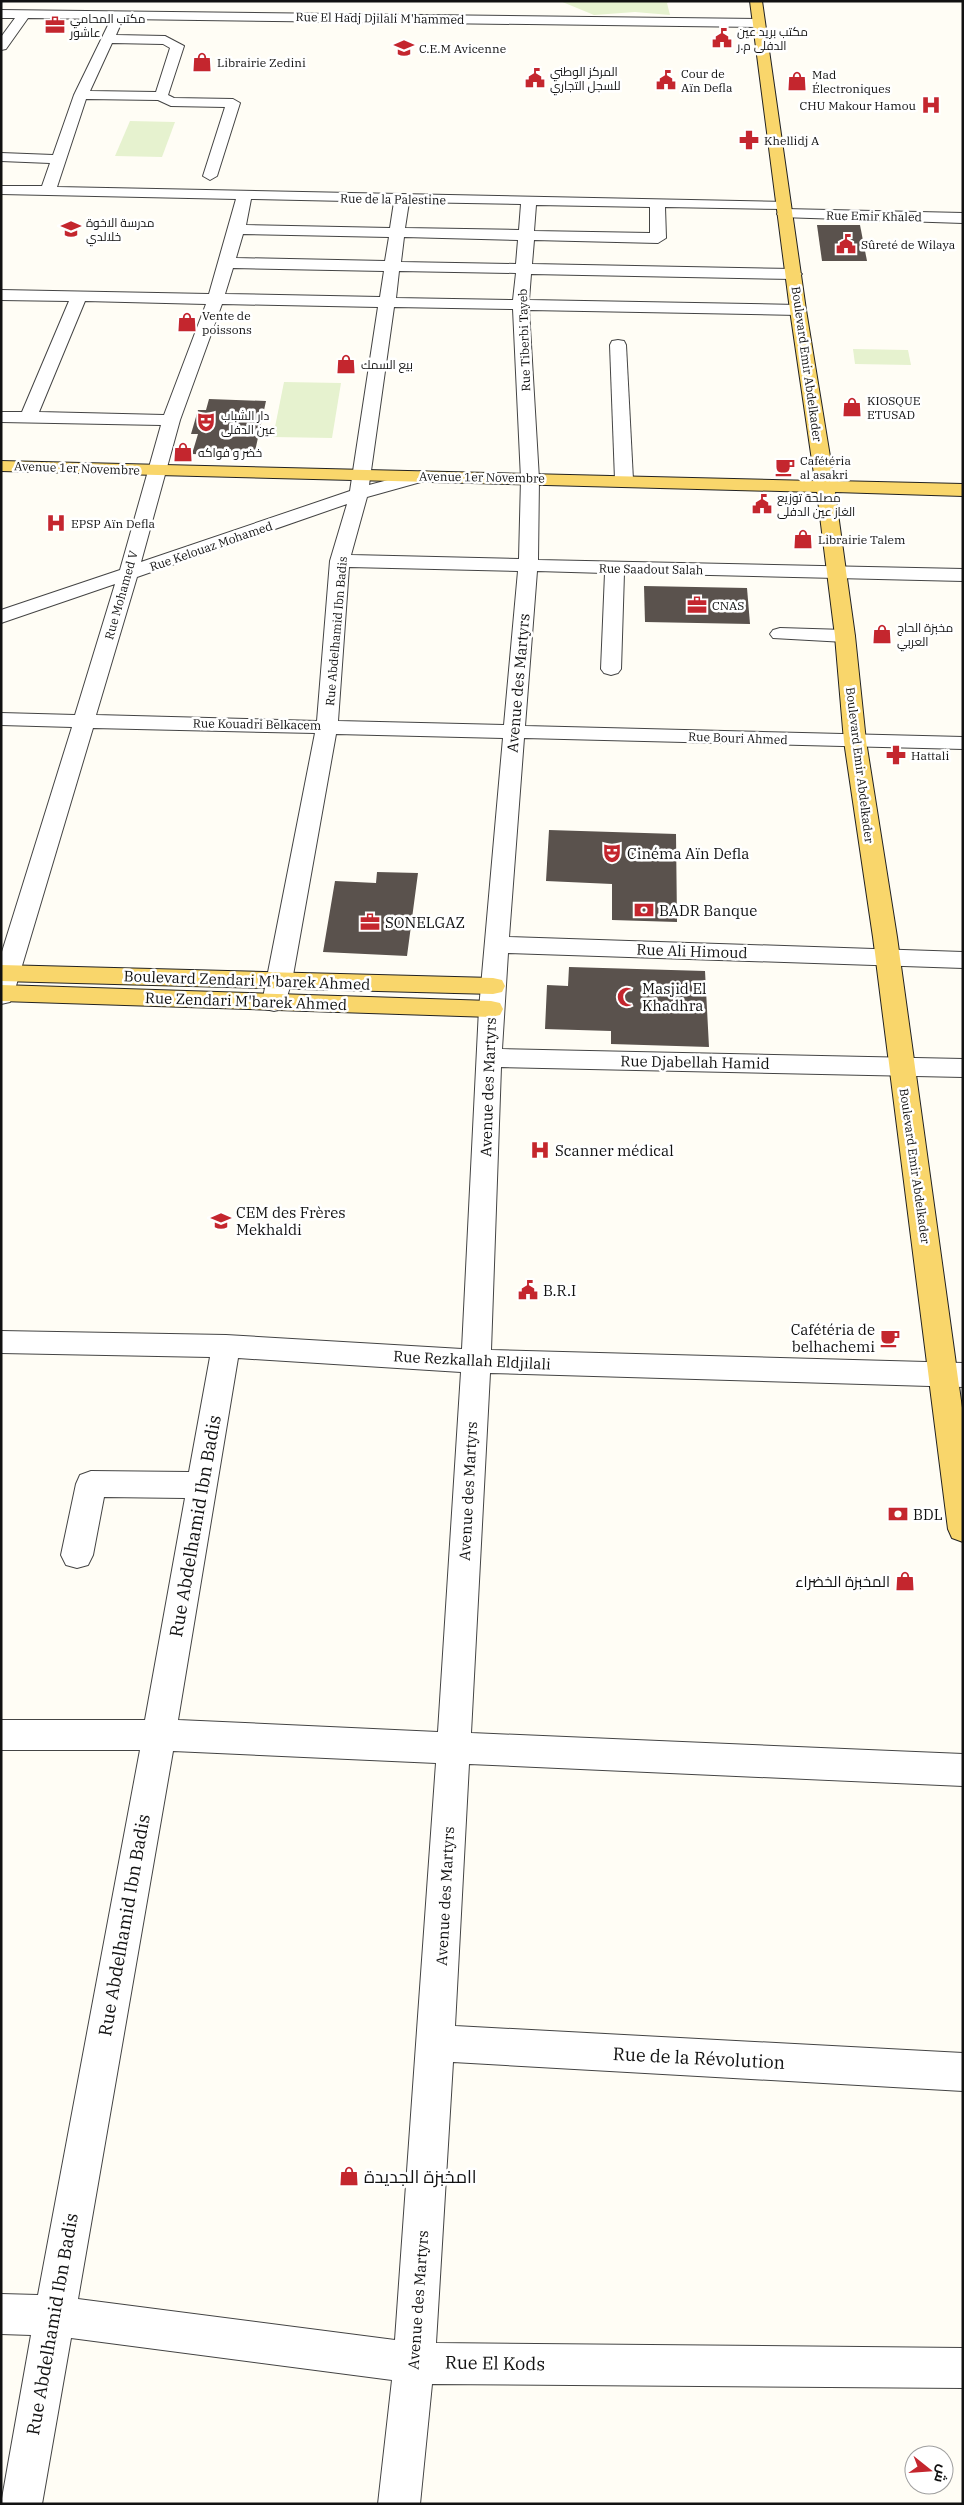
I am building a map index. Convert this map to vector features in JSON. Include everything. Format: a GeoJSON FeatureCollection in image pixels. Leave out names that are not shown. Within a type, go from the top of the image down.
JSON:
{"type":"FeatureCollection","features":[{"type":"Feature","properties":{"kind":"main road","name":"Boulevard Emir Abdelkader"},"geometry":{"type":"LineString","coordinates":[[756,1],[798,310],[837,573],[855,741],[902,1066],[953,1375],[963,1529]]}},
{"type":"Feature","properties":{"kind":"main road","name":"Avenue 1er Novembre"},"geometry":{"type":"LineString","coordinates":[[1,466],[825,485],[963,490]]}},
{"type":"Feature","properties":{"kind":"main road","name":"Rue Zendari M'barek Ahmed"},"geometry":{"type":"LineString","coordinates":[[3,986],[492,998]]}},
{"type":"Feature","properties":{"kind":"street"},"geometry":{"type":"LineString","coordinates":[[188,16],[192,1]]}},
{"type":"Feature","properties":{"kind":"street"},"geometry":{"type":"LineString","coordinates":[[283,17],[288,1]]}},
{"type":"Feature","properties":{"kind":"street","name":"Rue El Hadj Djilali M'hammed"},"geometry":{"type":"LineString","coordinates":[[1,14],[758,23]]}},
{"type":"Feature","properties":{"kind":"street"},"geometry":{"type":"LineString","coordinates":[[4,50],[25,14]]}},
{"type":"Feature","properties":{"kind":"street"},"geometry":{"type":"LineString","coordinates":[[48,191],[81,95],[119,15]]}},
{"type":"Feature","properties":{"kind":"street"},"geometry":{"type":"LineString","coordinates":[[106,39],[165,40],[177,46],[161,96]]}},
{"type":"Feature","properties":{"kind":"street"},"geometry":{"type":"LineString","coordinates":[[81,95],[161,96],[171,102],[233,103],[210,176]]}},
{"type":"Feature","properties":{"kind":"street"},"geometry":{"type":"LineString","coordinates":[[1,157],[58,159]]}},
{"type":"Feature","properties":{"kind":"street","name":"Rue de la Palestine"},"geometry":{"type":"LineString","coordinates":[[1,190],[658,204],[785,210]]}},
{"type":"Feature","properties":{"kind":"street","name":"Rue Mohamed V"},"geometry":{"type":"LineString","coordinates":[[3,986],[128,575],[170,420],[216,299],[237,229],[244,196]]}},
{"type":"Feature","properties":{"kind":"street"},"geometry":{"type":"LineString","coordinates":[[317,302],[339,198]]}},
{"type":"Feature","properties":{"kind":"street","name":"Rue Abdelhamid Ibn Badis"},"geometry":{"type":"LineString","coordinates":[[277,992],[327,726],[340,561],[360,494],[402,199]]}},
{"type":"Feature","properties":{"kind":"street"},"geometry":{"type":"LineString","coordinates":[[454,304],[462,200]]}},
{"type":"Feature","properties":{"kind":"street","name":"Rue Tiberbi Tayeb"},"geometry":{"type":"LineString","coordinates":[[529,202],[522,268],[521,305],[530,478]]}},
{"type":"Feature","properties":{"kind":"street"},"geometry":{"type":"LineString","coordinates":[[237,229],[658,238],[658,204]]}},
{"type":"Feature","properties":{"kind":"street","name":"Rue Emir Khaled"},"geometry":{"type":"LineString","coordinates":[[785,210],[963,218]]}},
{"type":"Feature","properties":{"kind":"street"},"geometry":{"type":"LineString","coordinates":[[226,263],[794,274]]}},
{"type":"Feature","properties":{"kind":"street"},"geometry":{"type":"LineString","coordinates":[[583,270],[583,306]]}},
{"type":"Feature","properties":{"kind":"street"},"geometry":{"type":"LineString","coordinates":[[1,295],[798,310]]}},
{"type":"Feature","properties":{"kind":"street"},"geometry":{"type":"LineString","coordinates":[[28,418],[79,296]]}},
{"type":"Feature","properties":{"kind":"street"},"geometry":{"type":"LineString","coordinates":[[618,345],[624,480]]}},
{"type":"Feature","properties":{"kind":"street"},"geometry":{"type":"LineString","coordinates":[[1,416],[170,420]]}},
{"type":"Feature","properties":{"kind":"street","name":"Rue Kelouaz Mohamed"},"geometry":{"type":"LineString","coordinates":[[1,617],[360,494],[422,476]]}},
{"type":"Feature","properties":{"kind":"street","name":"Avenue des Martyrs"},"geometry":{"type":"LineString","coordinates":[[398,2504],[414,2362],[436,2043],[476,1361],[492,998],[528,566],[530,478]]}},
{"type":"Feature","properties":{"kind":"street","name":"Rue Saadout Salah"},"geometry":{"type":"LineString","coordinates":[[340,561],[963,575]]}},
{"type":"Feature","properties":{"kind":"street"},"geometry":{"type":"LineString","coordinates":[[611,669],[615,568]]}},
{"type":"Feature","properties":{"kind":"street"},"geometry":{"type":"LineString","coordinates":[[780,634],[845,636]]}},
{"type":"Feature","properties":{"kind":"street","name":"Rue Kouadri Belkacem"},"geometry":{"type":"LineString","coordinates":[[1,719],[514,731]]}},
{"type":"Feature","properties":{"kind":"street","name":"Rue Bouri Ahmed"},"geometry":{"type":"LineString","coordinates":[[514,731],[963,743]]}},
{"type":"Feature","properties":{"kind":"street","name":"Rue Ali Himoud"},"geometry":{"type":"LineString","coordinates":[[497,945],[963,960]]}},
{"type":"Feature","properties":{"kind":"street","name":"Rue Djabellah Hamid"},"geometry":{"type":"LineString","coordinates":[[489,1058],[963,1068]]}},
{"type":"Feature","properties":{"kind":"street","name":"Rue Rezkallah Eldjilali"},"geometry":{"type":"LineString","coordinates":[[1,1342],[226,1346],[476,1361],[953,1375]]}},
{"type":"Feature","properties":{"kind":"street","name":"Rue Abdelhamid Ibn Badis"},"geometry":{"type":"LineString","coordinates":[[21,2504],[53,2316],[159,1735],[226,1346]]}},
{"type":"Feature","properties":{"kind":"street"},"geometry":{"type":"LineString","coordinates":[[76,1555],[91,1484],[202,1485]]}},
{"type":"Feature","properties":{"kind":"street"},"geometry":{"type":"LineString","coordinates":[[1,1735],[159,1735],[963,1770]]}},
{"type":"Feature","properties":{"kind":"street","name":"Rue de la Révolution"},"geometry":{"type":"LineString","coordinates":[[436,2043],[963,2072]]}},
{"type":"Feature","properties":{"kind":"street","name":"Rue El Kods"},"geometry":{"type":"LineString","coordinates":[[1,2314],[53,2316],[414,2362],[963,2368]]}},
{"type":"Feature","properties":{"kind":"green space"},"geometry":{"type":"Polygon","coordinates":[[[560,1],[671,1],[667,3],[670,15],[635,12],[594,15],[560,1]]]}},
{"type":"Feature","properties":{"kind":"green space"},"geometry":{"type":"Polygon","coordinates":[[[130,121],[175,122],[162,157],[115,156],[130,121]]]}},
{"type":"Feature","properties":{"kind":"green space"},"geometry":{"type":"Polygon","coordinates":[[[853,349],[908,350],[911,365],[855,364],[853,349]]]}},
{"type":"Feature","properties":{"kind":"green space"},"geometry":{"type":"Polygon","coordinates":[[[284,382],[341,383],[332,438],[273,437],[284,382]]]}},
{"type":"Feature","properties":{"kind":"building","name":"Sûreté de Wilaya"},"geometry":{"type":"Polygon","coordinates":[[[817,225],[860,225],[867,261],[822,261],[817,225]]]}},
{"type":"Feature","properties":{"kind":"building"},"geometry":{"type":"Polygon","coordinates":[[[209,399],[266,401],[254,456],[192,454],[198,434],[191,434],[198,410],[206,410],[209,399]]]}},
{"type":"Feature","properties":{"kind":"building","name":"CNAS"},"geometry":{"type":"Polygon","coordinates":[[[644,586],[747,588],[750,624],[645,622],[644,586]]]}},
{"type":"Feature","properties":{"kind":"building","name":"Cinéma Aïn Defla"},"geometry":{"type":"Polygon","coordinates":[[[549,830],[676,834],[677,922],[612,920],[612,884],[546,881],[549,830]]]}},
{"type":"Feature","properties":{"kind":"building","name":"SONELGAZ"},"geometry":{"type":"Polygon","coordinates":[[[377,872],[418,873],[407,956],[323,952],[335,881],[376,883],[377,872]]]}},
{"type":"Feature","properties":{"kind":"building","name":"Masjid El Khadhra"},"geometry":{"type":"Polygon","coordinates":[[[569,967],[705,971],[709,1047],[611,1044],[611,1031],[545,1029],[547,985],[568,986],[569,967]]]}},
{"type":"Feature","properties":{"kind":"place","name":"مكتب المحامي عاشور"},"geometry":{"type":"Point","coordinates":[55,25]}},
{"type":"Feature","properties":{"kind":"place","name":"مكتب بريد عين الدفلى م.ر"},"geometry":{"type":"Point","coordinates":[722,38]}},
{"type":"Feature","properties":{"kind":"place","name":"C.E.M Avicenne"},"geometry":{"type":"Point","coordinates":[404,48]}},
{"type":"Feature","properties":{"kind":"place","name":"Librairie Zedini"},"geometry":{"type":"Point","coordinates":[202,62]}},
{"type":"Feature","properties":{"kind":"place","name":"المركز الوطني للسجل التجاري"},"geometry":{"type":"Point","coordinates":[535,78]}},
{"type":"Feature","properties":{"kind":"place","name":"Cour de Aïn Defla"},"geometry":{"type":"Point","coordinates":[666,80]}},
{"type":"Feature","properties":{"kind":"place","name":"Mad Électroniques"},"geometry":{"type":"Point","coordinates":[797,81]}},
{"type":"Feature","properties":{"kind":"place","name":"CHU Makour Hamou"},"geometry":{"type":"Point","coordinates":[931,105]}},
{"type":"Feature","properties":{"kind":"place","name":"Khellidj A"},"geometry":{"type":"Point","coordinates":[749,140]}},
{"type":"Feature","properties":{"kind":"place","name":"مدرسة الاخوة خلالدي"},"geometry":{"type":"Point","coordinates":[71,229]}},
{"type":"Feature","properties":{"kind":"place","name":"Sûreté de Wilaya"},"geometry":{"type":"Point","coordinates":[846,244]}},
{"type":"Feature","properties":{"kind":"place","name":"Vente de poissons"},"geometry":{"type":"Point","coordinates":[187,322]}},
{"type":"Feature","properties":{"kind":"place","name":"بيع السمك"},"geometry":{"type":"Point","coordinates":[346,364]}},
{"type":"Feature","properties":{"kind":"place","name":"KIOSQUE ETUSAD"},"geometry":{"type":"Point","coordinates":[852,407]}},
{"type":"Feature","properties":{"kind":"place","name":"دار الشباب عين الدفلى"},"geometry":{"type":"Point","coordinates":[206,422]}},
{"type":"Feature","properties":{"kind":"place","name":"خضر و فواكه"},"geometry":{"type":"Point","coordinates":[183,452]}},
{"type":"Feature","properties":{"kind":"place","name":"Cafétéria al asakri"},"geometry":{"type":"Point","coordinates":[785,467]}},
{"type":"Feature","properties":{"kind":"place","name":"مصلحة توزيع الغاز عين الدفلى"},"geometry":{"type":"Point","coordinates":[762,504]}},
{"type":"Feature","properties":{"kind":"place","name":"EPSP Aïn Defla"},"geometry":{"type":"Point","coordinates":[56,523]}},
{"type":"Feature","properties":{"kind":"place","name":"Librairie Talem"},"geometry":{"type":"Point","coordinates":[803,539]}},
{"type":"Feature","properties":{"kind":"place","name":"CNAS"},"geometry":{"type":"Point","coordinates":[697,605]}},
{"type":"Feature","properties":{"kind":"place","name":"مخبزة الحاج العربي"},"geometry":{"type":"Point","coordinates":[882,634]}},
{"type":"Feature","properties":{"kind":"place","name":"Hattali"},"geometry":{"type":"Point","coordinates":[896,755]}},
{"type":"Feature","properties":{"kind":"place","name":"Cinéma Aïn Defla"},"geometry":{"type":"Point","coordinates":[612,853]}},
{"type":"Feature","properties":{"kind":"place","name":"BADR Banque"},"geometry":{"type":"Point","coordinates":[644,910]}},
{"type":"Feature","properties":{"kind":"place","name":"SONELGAZ"},"geometry":{"type":"Point","coordinates":[370,922]}},
{"type":"Feature","properties":{"kind":"place","name":"Masjid El Khadhra"},"geometry":{"type":"Point","coordinates":[627,997]}},
{"type":"Feature","properties":{"kind":"place","name":"Scanner médical"},"geometry":{"type":"Point","coordinates":[540,1150]}},
{"type":"Feature","properties":{"kind":"place","name":"CEM des Frères Mekhaldi"},"geometry":{"type":"Point","coordinates":[221,1221]}},
{"type":"Feature","properties":{"kind":"place","name":"B.R.I"},"geometry":{"type":"Point","coordinates":[528,1290]}},
{"type":"Feature","properties":{"kind":"place","name":"Cafétéria de belhachemi"},"geometry":{"type":"Point","coordinates":[890,1338]}},
{"type":"Feature","properties":{"kind":"place","name":"BDL"},"geometry":{"type":"Point","coordinates":[898,1514]}},
{"type":"Feature","properties":{"kind":"place","name":"المخبزة الخضراء"},"geometry":{"type":"Point","coordinates":[905,1581]}},
{"type":"Feature","properties":{"kind":"place","name":"اامخبزة الجديدة"},"geometry":{"type":"Point","coordinates":[349,2176]}}]}
